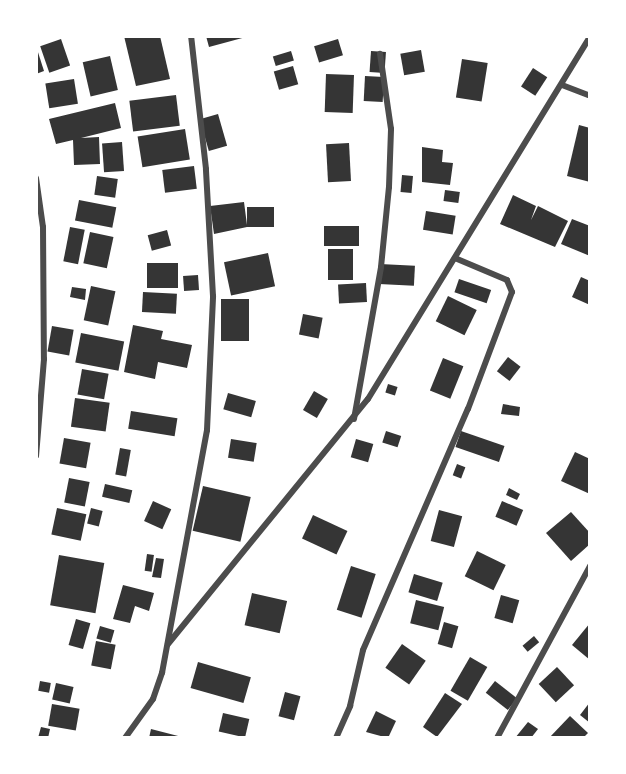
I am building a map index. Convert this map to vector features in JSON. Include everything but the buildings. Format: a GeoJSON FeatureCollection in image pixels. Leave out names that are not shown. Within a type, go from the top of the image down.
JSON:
{"type":"FeatureCollection","features":[{"type":"Feature","properties":{"kind":"street"},"geometry":{"type":"LineString","coordinates":[[125,738],[153,699],[168,644],[206,441],[212,355],[213,296],[207,180],[191,36]]}},
{"type":"Feature","properties":{"kind":"street"},"geometry":{"type":"LineString","coordinates":[[168,644],[354,419],[384,376],[590,37]]}},
{"type":"Feature","properties":{"kind":"street"},"geometry":{"type":"LineString","coordinates":[[354,419],[381,267],[389,187],[391,129],[380,54]]}},
{"type":"Feature","properties":{"kind":"street"},"geometry":{"type":"LineString","coordinates":[[562,85],[590,96]]}},
{"type":"Feature","properties":{"kind":"street"},"geometry":{"type":"LineString","coordinates":[[36,178],[43,227],[44,359],[36,456]]}},
{"type":"Feature","properties":{"kind":"street"},"geometry":{"type":"LineString","coordinates":[[336,738],[350,706],[363,650],[468,409],[512,292],[507,280],[455,258]]}},
{"type":"Feature","properties":{"kind":"street"},"geometry":{"type":"LineString","coordinates":[[497,738],[590,566]]}}]}
